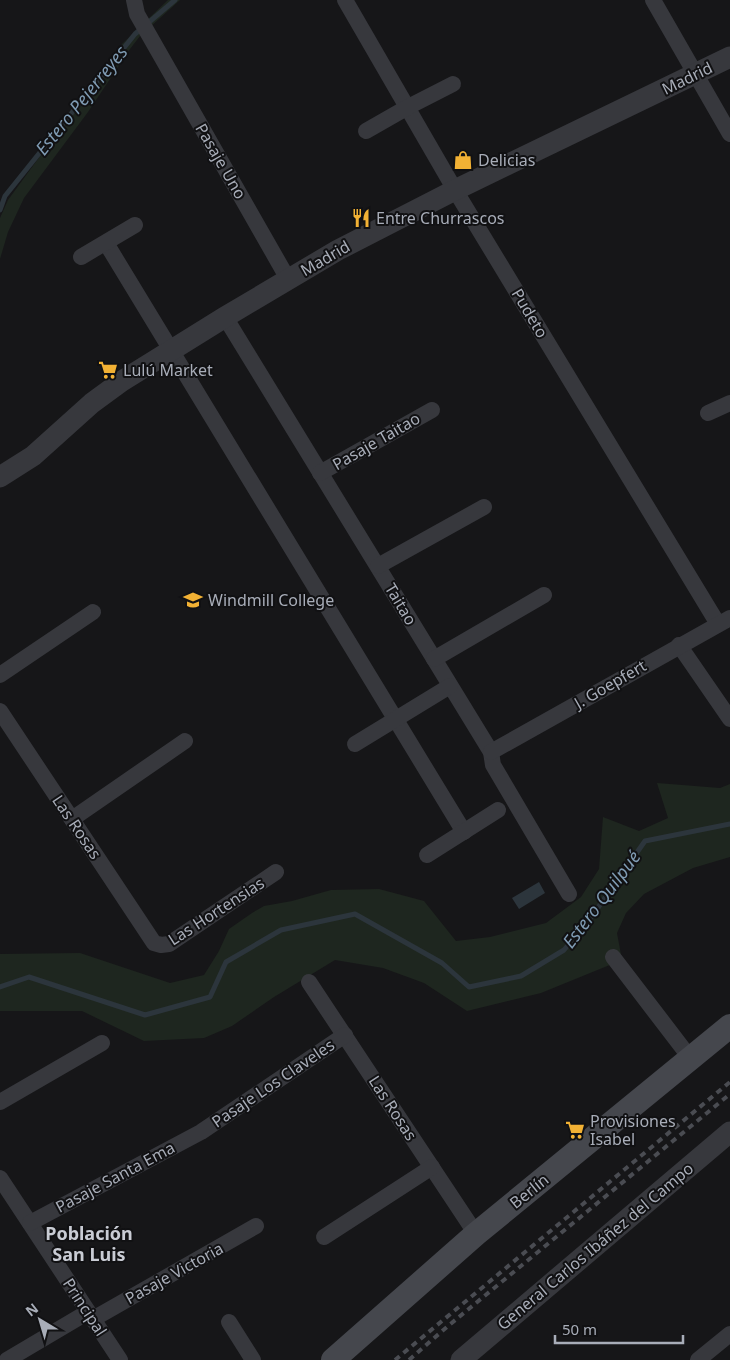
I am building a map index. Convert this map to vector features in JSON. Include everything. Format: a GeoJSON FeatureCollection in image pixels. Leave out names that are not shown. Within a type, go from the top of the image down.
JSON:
{"type":"FeatureCollection","features":[{"type":"Feature","properties":{"kind":"main road","name":"Berlín"},"geometry":{"type":"LineString","coordinates":[[333,1360],[476,1234],[730,1026]]}},
{"type":"Feature","properties":{"kind":"street","name":"Pudeto"},"geometry":{"type":"LineString","coordinates":[[345,0],[456,190],[724,621]]}},
{"type":"Feature","properties":{"kind":"street"},"geometry":{"type":"LineString","coordinates":[[653,0],[730,134]]}},
{"type":"Feature","properties":{"kind":"street","name":"Pasaje Uno"},"geometry":{"type":"LineString","coordinates":[[136,7],[153,42],[288,279]]}},
{"type":"Feature","properties":{"kind":"street","name":"Madrid"},"geometry":{"type":"LineString","coordinates":[[0,477],[33,456],[92,403],[122,381],[170,350],[338,250],[456,190],[730,57]]}},
{"type":"Feature","properties":{"kind":"street"},"geometry":{"type":"LineString","coordinates":[[366,131],[453,84]]}},
{"type":"Feature","properties":{"kind":"street"},"geometry":{"type":"LineString","coordinates":[[80,257],[135,225]]}},
{"type":"Feature","properties":{"kind":"street"},"geometry":{"type":"LineString","coordinates":[[106,243],[464,832]]}},
{"type":"Feature","properties":{"kind":"street","name":"Taitao"},"geometry":{"type":"LineString","coordinates":[[225,317],[491,752],[493,765],[569,894]]}},
{"type":"Feature","properties":{"kind":"street"},"geometry":{"type":"LineString","coordinates":[[708,414],[730,403]]}},
{"type":"Feature","properties":{"kind":"street","name":"Pasaje Taitao"},"geometry":{"type":"LineString","coordinates":[[320,473],[432,410]]}},
{"type":"Feature","properties":{"kind":"street"},"geometry":{"type":"LineString","coordinates":[[378,566],[484,507]]}},
{"type":"Feature","properties":{"kind":"street"},"geometry":{"type":"LineString","coordinates":[[434,659],[544,595]]}},
{"type":"Feature","properties":{"kind":"street"},"geometry":{"type":"LineString","coordinates":[[0,676],[93,612]]}},
{"type":"Feature","properties":{"kind":"street","name":"J. Goepfert"},"geometry":{"type":"LineString","coordinates":[[491,752],[724,621]]}},
{"type":"Feature","properties":{"kind":"street"},"geometry":{"type":"LineString","coordinates":[[680,645],[730,719]]}},
{"type":"Feature","properties":{"kind":"street"},"geometry":{"type":"LineString","coordinates":[[355,744],[450,686]]}},
{"type":"Feature","properties":{"kind":"street","name":"Las Rosas"},"geometry":{"type":"LineString","coordinates":[[0,711],[154,943]]}},
{"type":"Feature","properties":{"kind":"street"},"geometry":{"type":"LineString","coordinates":[[72,819],[185,741]]}},
{"type":"Feature","properties":{"kind":"street"},"geometry":{"type":"LineString","coordinates":[[427,855],[498,810]]}},
{"type":"Feature","properties":{"kind":"street","name":"Las Hortensias"},"geometry":{"type":"LineString","coordinates":[[154,943],[161,945],[169,944],[276,872]]}},
{"type":"Feature","properties":{"kind":"street"},"geometry":{"type":"LineString","coordinates":[[613,957],[691,1058]]}},
{"type":"Feature","properties":{"kind":"street","name":"Las Rosas"},"geometry":{"type":"LineString","coordinates":[[309,982],[476,1234]]}},
{"type":"Feature","properties":{"kind":"street","name":"Pasaje Los Claveles"},"geometry":{"type":"LineString","coordinates":[[201,1132],[345,1034]]}},
{"type":"Feature","properties":{"kind":"street"},"geometry":{"type":"LineString","coordinates":[[0,1102],[102,1043]]}},
{"type":"Feature","properties":{"kind":"street","name":"Pasaje Santa Ema"},"geometry":{"type":"LineString","coordinates":[[30,1222],[201,1132]]}},
{"type":"Feature","properties":{"kind":"street","name":"General Carlos Ibáñez del Campo"},"geometry":{"type":"LineString","coordinates":[[461,1360],[730,1132]]}},
{"type":"Feature","properties":{"kind":"street"},"geometry":{"type":"LineString","coordinates":[[324,1237],[432,1167]]}},
{"type":"Feature","properties":{"kind":"street","name":"Principal"},"geometry":{"type":"LineString","coordinates":[[0,1178],[120,1360]]}},
{"type":"Feature","properties":{"kind":"street","name":"Pasaje Victoria"},"geometry":{"type":"LineString","coordinates":[[91,1315],[256,1226]]}},
{"type":"Feature","properties":{"kind":"street"},"geometry":{"type":"LineString","coordinates":[[6,1360],[91,1315]]}},
{"type":"Feature","properties":{"kind":"street"},"geometry":{"type":"LineString","coordinates":[[229,1322],[253,1360]]}},
{"type":"Feature","properties":{"kind":"street"},"geometry":{"type":"LineString","coordinates":[[698,1360],[730,1334]]}},
{"type":"Feature","properties":{"kind":"shaded area"},"geometry":{"type":"Polygon","coordinates":[[[168,0],[180,0],[140,36],[88,112],[24,198],[8,232],[0,259],[0,218],[8,200],[122,44],[168,0]]]}},
{"type":"Feature","properties":{"kind":"shaded area"},"geometry":{"type":"Polygon","coordinates":[[[657,783],[720,788],[730,784],[730,857],[693,868],[644,894],[626,913],[617,933],[622,960],[541,993],[467,1011],[424,983],[383,968],[335,960],[274,997],[232,1026],[204,1038],[144,1041],[82,1011],[0,1011],[0,954],[80,953],[170,983],[204,975],[219,951],[229,929],[264,906],[292,901],[331,890],[379,889],[424,901],[456,941],[490,937],[546,923],[581,897],[599,869],[603,817],[639,831],[668,818],[657,783]]]}},
{"type":"Feature","properties":{"kind":"shaded area"},"geometry":{"type":"Polygon","coordinates":[[[539,882],[545,893],[519,909],[512,898],[539,882]]]}},
{"type":"Feature","properties":{"kind":"waterway","name":"Estero Pejerreyes"},"geometry":{"type":"LineString","coordinates":[[0,210],[5,196],[135,34],[175,0]]}},
{"type":"Feature","properties":{"kind":"waterway","name":"Estero Quilpué"},"geometry":{"type":"LineString","coordinates":[[0,987],[29,977],[145,1015],[210,997],[226,962],[281,930],[355,914],[442,963],[469,987],[521,976],[564,950],[590,919],[645,841],[730,824]]}},
{"type":"Feature","properties":{"kind":"railway"},"geometry":{"type":"LineString","coordinates":[[395,1360],[730,1082]]}},
{"type":"Feature","properties":{"kind":"railway"},"geometry":{"type":"LineString","coordinates":[[409,1360],[730,1094]]}},
{"type":"Feature","properties":{"kind":"place","name":"Delicias"},"geometry":{"type":"Point","coordinates":[463,160]}},
{"type":"Feature","properties":{"kind":"place","name":"Entre Churrascos"},"geometry":{"type":"Point","coordinates":[361,218]}},
{"type":"Feature","properties":{"kind":"place","name":"Lulú Market"},"geometry":{"type":"Point","coordinates":[108,370]}},
{"type":"Feature","properties":{"kind":"place","name":"Windmill College"},"geometry":{"type":"Point","coordinates":[193,600]}},
{"type":"Feature","properties":{"kind":"place","name":"Provisiones Isabel"},"geometry":{"type":"Point","coordinates":[575,1130]}},
{"type":"Feature","properties":{"kind":"district","name":"Población San Luis"},"geometry":{"type":"Point","coordinates":[89,1243]}}]}
